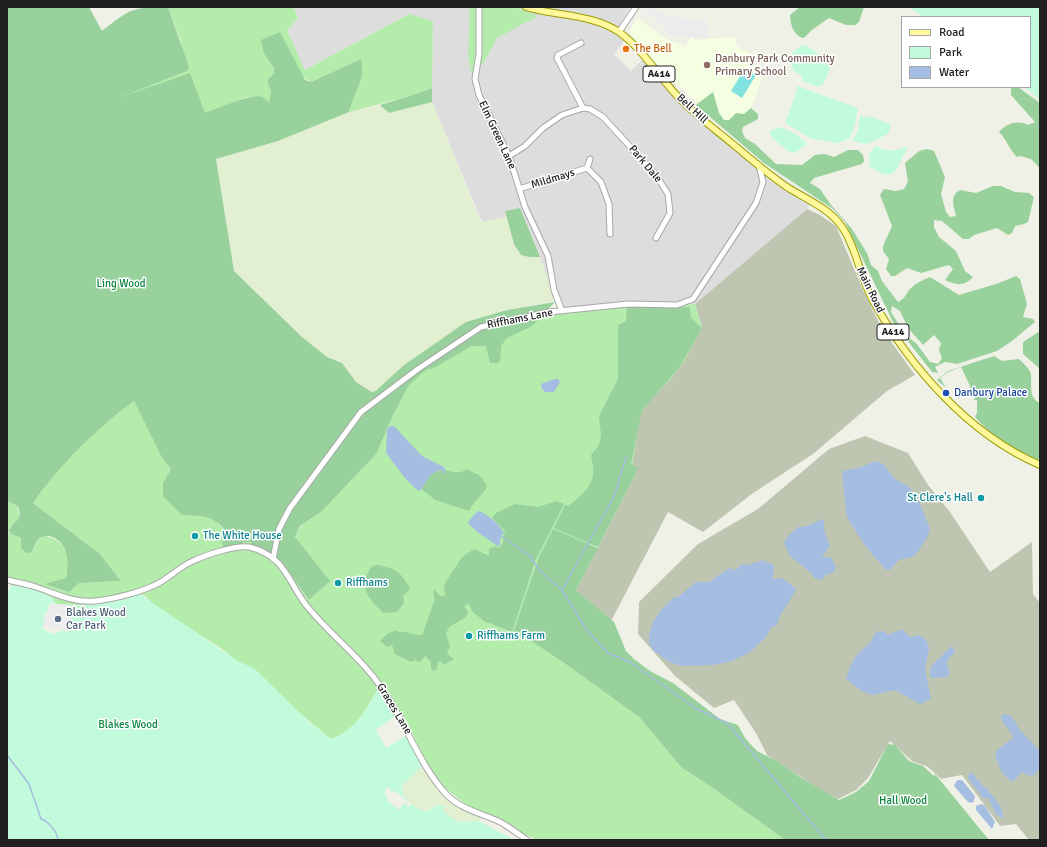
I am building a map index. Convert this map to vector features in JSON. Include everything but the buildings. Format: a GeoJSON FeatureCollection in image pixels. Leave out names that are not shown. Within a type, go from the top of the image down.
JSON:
{"type":"FeatureCollection","features":[{"type":"Feature","properties":{"kind":"main road","name":"Bell Hill"},"geometry":{"type":"LineString","coordinates":[[526,7],[605,24],[619,32],[652,65],[681,100],[774,177]]}},
{"type":"Feature","properties":{"kind":"main road","name":"Main Road"},"geometry":{"type":"LineString","coordinates":[[774,177],[830,215],[840,224],[847,236],[860,273],[872,299],[915,364],[931,382],[981,429],[1008,449],[1040,465]]}},
{"type":"Feature","properties":{"kind":"street","name":"Elm Green Lane"},"geometry":{"type":"LineString","coordinates":[[479,7],[480,41],[475,79],[479,96],[509,156],[533,227],[548,256],[554,290],[562,311]]}},
{"type":"Feature","properties":{"kind":"street"},"geometry":{"type":"LineString","coordinates":[[619,32],[636,7]]}},
{"type":"Feature","properties":{"kind":"street"},"geometry":{"type":"LineString","coordinates":[[509,156],[525,146],[543,128],[562,115],[583,108],[557,58],[558,55],[581,42]]}},
{"type":"Feature","properties":{"kind":"street","name":"Park Dale"},"geometry":{"type":"LineString","coordinates":[[583,108],[590,109],[603,116],[656,175],[668,194],[670,213],[656,238]]}},
{"type":"Feature","properties":{"kind":"street","name":"Mildmays"},"geometry":{"type":"LineString","coordinates":[[587,168],[590,159]]}},
{"type":"Feature","properties":{"kind":"street"},"geometry":{"type":"LineString","coordinates":[[759,165],[763,182],[774,177]]}},
{"type":"Feature","properties":{"kind":"street","name":"Mildmays"},"geometry":{"type":"LineString","coordinates":[[520,189],[587,168]]}},
{"type":"Feature","properties":{"kind":"street","name":"Mildmays"},"geometry":{"type":"LineString","coordinates":[[587,168],[602,182],[609,204],[610,234]]}},
{"type":"Feature","properties":{"kind":"street","name":"Riffhams Lane"},"geometry":{"type":"LineString","coordinates":[[273,559],[279,529],[290,508],[361,412],[418,369],[481,327],[549,312],[628,304],[677,305],[693,299],[756,203],[763,182]]}},
{"type":"Feature","properties":{"kind":"street"},"geometry":{"type":"LineString","coordinates":[[549,312],[560,303]]}},
{"type":"Feature","properties":{"kind":"street"},"geometry":{"type":"LineString","coordinates":[[7,580],[34,587],[58,597],[77,601],[94,601],[111,599],[147,588],[159,583],[193,561],[230,548],[248,547],[273,559]]}},
{"type":"Feature","properties":{"kind":"street","name":"Graces Lane"},"geometry":{"type":"LineString","coordinates":[[273,559],[291,578],[307,605],[355,654],[374,678],[412,739],[425,767],[447,795],[458,804],[507,826],[527,840]]}},
{"type":"Feature","properties":{"kind":"shaded area"},"geometry":{"type":"Polygon","coordinates":[[[294,7],[630,7],[615,33],[625,40],[614,54],[631,71],[646,56],[666,76],[683,99],[762,164],[813,199],[807,209],[695,304],[559,311],[540,257],[520,208],[505,211],[506,217],[482,222],[432,102],[433,22],[409,14],[305,70],[287,30],[298,18],[294,7]]]}},
{"type":"Feature","properties":{"kind":"shaded area"},"geometry":{"type":"Polygon","coordinates":[[[645,7],[651,7],[667,17],[707,19],[708,38],[675,38],[664,30],[656,19],[643,10],[645,7]]]}},
{"type":"Feature","properties":{"kind":"shaded area","name":"Danbury Park Community Primary School"},"geometry":{"type":"Polygon","coordinates":[[[637,18],[665,38],[684,46],[690,40],[689,34],[694,33],[695,40],[735,37],[736,45],[743,51],[748,51],[762,79],[750,110],[731,129],[695,101],[684,90],[675,84],[629,32],[637,18]]]}},
{"type":"Feature","properties":{"kind":"shaded area"},"geometry":{"type":"Polygon","coordinates":[[[745,68],[756,75],[742,98],[731,91],[745,68]]]}},
{"type":"Feature","properties":{"kind":"shaded area"},"geometry":{"type":"Polygon","coordinates":[[[432,102],[481,222],[506,217],[514,244],[529,257],[540,257],[556,301],[509,309],[466,322],[404,367],[374,392],[356,382],[342,363],[327,357],[302,337],[234,271],[216,159],[278,141],[347,112],[381,105],[389,113],[432,102]]]}},
{"type":"Feature","properties":{"kind":"shaded area"},"geometry":{"type":"Polygon","coordinates":[[[807,209],[820,215],[836,226],[862,288],[882,329],[915,375],[887,391],[813,454],[753,493],[703,532],[668,512],[611,621],[576,590],[637,471],[632,465],[640,415],[645,406],[673,376],[702,328],[695,304],[807,209]]]}},
{"type":"Feature","properties":{"kind":"shaded area"},"geometry":{"type":"Polygon","coordinates":[[[865,436],[908,453],[928,485],[950,512],[990,572],[1032,542],[1033,594],[1040,603],[1040,840],[1029,840],[1016,824],[1000,826],[962,775],[941,779],[928,767],[912,761],[890,741],[868,778],[856,790],[838,799],[827,794],[767,755],[756,733],[734,700],[714,708],[675,676],[638,634],[639,602],[698,544],[758,509],[829,449],[865,436]]]}},
{"type":"Feature","properties":{"kind":"shaded area","name":"Blakes Wood Car Park"},"geometry":{"type":"Polygon","coordinates":[[[50,603],[74,606],[67,632],[43,626],[50,603]]]}},
{"type":"Feature","properties":{"kind":"shaded area"},"geometry":{"type":"Polygon","coordinates":[[[423,766],[457,805],[482,817],[479,821],[458,823],[443,811],[446,806],[432,807],[425,812],[409,802],[402,792],[403,784],[423,766]]]}},
{"type":"Feature","properties":{"kind":"green space","name":"Ling Wood"},"geometry":{"type":"Polygon","coordinates":[[[7,7],[89,7],[102,31],[119,18],[132,11],[146,8],[168,7],[189,67],[187,71],[118,98],[190,73],[205,113],[257,96],[262,97],[269,103],[271,92],[267,80],[274,73],[274,68],[264,54],[261,40],[280,32],[305,80],[311,82],[361,59],[361,80],[349,112],[278,141],[216,159],[234,271],[302,337],[327,357],[342,363],[356,382],[372,392],[376,391],[403,366],[466,322],[507,310],[555,302],[532,326],[507,338],[501,346],[500,361],[498,363],[490,363],[486,346],[472,346],[432,369],[427,369],[409,385],[392,417],[376,454],[321,512],[300,526],[295,537],[330,581],[309,600],[281,561],[270,554],[251,549],[251,542],[243,542],[241,547],[223,547],[222,542],[229,535],[224,528],[214,520],[203,516],[182,515],[163,496],[163,483],[171,469],[161,456],[134,401],[106,423],[79,448],[43,489],[33,503],[100,554],[121,581],[79,583],[69,592],[45,584],[66,578],[67,560],[65,549],[62,544],[51,536],[44,536],[41,537],[36,543],[32,552],[26,553],[21,548],[21,538],[11,534],[9,531],[10,527],[20,515],[18,506],[7,501],[7,7]]]}},
{"type":"Feature","properties":{"kind":"green space"},"geometry":{"type":"Polygon","coordinates":[[[168,7],[294,7],[298,18],[287,30],[305,70],[409,14],[433,21],[432,88],[407,97],[349,112],[352,98],[361,81],[361,59],[311,82],[264,54],[274,68],[274,73],[267,80],[271,92],[269,103],[247,97],[233,104],[205,113],[129,95],[115,98],[187,71],[180,39],[168,7]]]}},
{"type":"Feature","properties":{"kind":"green space"},"geometry":{"type":"Polygon","coordinates":[[[470,7],[514,7],[538,16],[497,38],[484,62],[472,76],[468,56],[470,7]]]}},
{"type":"Feature","properties":{"kind":"green space"},"geometry":{"type":"Polygon","coordinates":[[[800,7],[864,7],[859,22],[855,25],[846,25],[829,18],[812,30],[804,38],[795,33],[790,19],[790,15],[800,7]]]}},
{"type":"Feature","properties":{"kind":"green space"},"geometry":{"type":"Polygon","coordinates":[[[909,7],[1040,7],[1040,100],[1025,88],[1031,88],[1031,16],[922,16],[909,7]]]}},
{"type":"Feature","properties":{"kind":"green space"},"geometry":{"type":"Polygon","coordinates":[[[805,45],[823,58],[830,69],[824,83],[818,87],[802,81],[802,76],[793,70],[792,65],[788,62],[794,51],[805,45]]]}},
{"type":"Feature","properties":{"kind":"green space"},"geometry":{"type":"Polygon","coordinates":[[[797,86],[858,108],[854,130],[849,139],[838,143],[812,139],[785,123],[797,86]]]}},
{"type":"Feature","properties":{"kind":"green space"},"geometry":{"type":"Polygon","coordinates":[[[432,88],[432,102],[389,113],[380,105],[407,97],[432,88]]]}},
{"type":"Feature","properties":{"kind":"green space"},"geometry":{"type":"Polygon","coordinates":[[[1011,88],[1019,88],[1040,103],[1040,168],[1031,159],[1020,156],[1017,157],[999,132],[1006,126],[1013,123],[1024,123],[1028,125],[1035,122],[1011,95],[1011,88]]]}},
{"type":"Feature","properties":{"kind":"green space"},"geometry":{"type":"Polygon","coordinates":[[[713,92],[719,113],[724,120],[729,120],[736,113],[744,114],[751,108],[758,114],[758,119],[743,127],[742,131],[745,138],[755,144],[776,164],[802,165],[815,155],[825,154],[834,157],[848,150],[858,150],[863,155],[864,161],[862,164],[814,178],[810,183],[820,189],[831,205],[852,229],[867,253],[871,265],[878,271],[882,281],[898,302],[903,299],[913,286],[930,277],[959,295],[999,283],[1016,276],[1020,279],[1027,304],[1023,317],[1033,319],[1035,322],[997,351],[957,364],[945,362],[935,367],[938,373],[932,372],[893,322],[845,222],[833,209],[764,163],[696,105],[713,92]],[[892,306],[891,312],[906,336],[916,343],[930,362],[938,364],[942,358],[939,350],[941,343],[934,335],[923,345],[908,328],[900,311],[892,306]]]}},
{"type":"Feature","properties":{"kind":"green space"},"geometry":{"type":"Polygon","coordinates":[[[860,116],[884,121],[891,125],[888,134],[867,144],[852,141],[858,130],[860,116]]]}},
{"type":"Feature","properties":{"kind":"green space"},"geometry":{"type":"Polygon","coordinates":[[[781,127],[796,134],[807,144],[795,153],[789,152],[771,137],[770,131],[781,127]]]}},
{"type":"Feature","properties":{"kind":"green space"},"geometry":{"type":"Polygon","coordinates":[[[877,146],[888,151],[908,146],[896,171],[885,174],[880,173],[870,167],[870,152],[877,146]]]}},
{"type":"Feature","properties":{"kind":"green space"},"geometry":{"type":"Polygon","coordinates":[[[927,149],[934,151],[945,177],[941,194],[946,212],[950,217],[956,216],[953,198],[954,195],[960,190],[976,193],[993,186],[1001,186],[1015,192],[1029,193],[1034,197],[1028,222],[1015,226],[1012,233],[1008,235],[997,228],[974,235],[969,239],[963,239],[942,221],[934,220],[934,227],[939,237],[956,251],[965,271],[973,277],[963,284],[956,284],[945,280],[953,269],[949,265],[921,273],[907,268],[895,276],[891,276],[886,269],[889,259],[883,251],[883,246],[892,226],[880,195],[884,189],[896,191],[904,189],[908,182],[905,163],[919,151],[927,149]]]}},
{"type":"Feature","properties":{"kind":"green space"},"geometry":{"type":"Polygon","coordinates":[[[520,208],[540,257],[521,255],[514,244],[505,211],[520,208]]]}},
{"type":"Feature","properties":{"kind":"green space"},"geometry":{"type":"Polygon","coordinates":[[[695,304],[702,328],[683,363],[645,406],[640,415],[632,465],[637,467],[637,471],[598,547],[588,544],[513,633],[528,639],[567,665],[639,717],[682,768],[713,788],[785,840],[537,840],[469,807],[440,784],[429,768],[406,720],[394,717],[386,700],[377,691],[358,720],[340,735],[331,739],[222,649],[154,605],[145,596],[140,594],[84,605],[54,604],[38,591],[11,585],[13,579],[7,577],[7,501],[18,506],[19,518],[9,528],[9,533],[21,538],[23,551],[32,552],[39,539],[45,536],[53,538],[59,542],[66,551],[68,563],[66,578],[62,581],[54,581],[79,583],[121,581],[100,554],[33,503],[79,448],[106,423],[134,401],[161,456],[171,469],[163,483],[214,519],[229,535],[243,542],[251,542],[281,561],[309,600],[329,581],[295,537],[301,526],[321,512],[392,417],[409,385],[374,392],[403,366],[466,322],[559,311],[695,304]]]}},
{"type":"Feature","properties":{"kind":"green space"},"geometry":{"type":"Polygon","coordinates":[[[635,305],[669,308],[690,307],[691,318],[702,328],[679,368],[642,411],[631,464],[637,467],[637,471],[598,547],[554,528],[565,505],[568,506],[580,496],[590,484],[592,479],[593,469],[591,455],[599,445],[601,435],[599,416],[618,379],[618,325],[626,321],[627,307],[635,305]]]}},
{"type":"Feature","properties":{"kind":"green space"},"geometry":{"type":"Polygon","coordinates":[[[1040,331],[1040,369],[1023,354],[1023,342],[1040,331]]]}},
{"type":"Feature","properties":{"kind":"green space"},"geometry":{"type":"Polygon","coordinates":[[[994,356],[1002,361],[1019,359],[1031,374],[1032,394],[1036,401],[1040,403],[1040,460],[1022,453],[1005,443],[989,431],[975,417],[977,413],[977,400],[974,400],[975,397],[970,392],[970,386],[961,367],[948,372],[940,378],[946,388],[937,380],[948,371],[994,356]]]}},
{"type":"Feature","properties":{"kind":"green space"},"geometry":{"type":"Polygon","coordinates":[[[466,469],[479,475],[487,485],[469,511],[435,500],[422,489],[425,483],[435,472],[442,470],[445,474],[445,470],[461,472],[466,469]]]}},
{"type":"Feature","properties":{"kind":"green space"},"geometry":{"type":"Polygon","coordinates":[[[557,501],[564,504],[536,559],[512,632],[484,621],[472,611],[468,603],[464,607],[468,611],[466,617],[449,627],[446,634],[450,646],[447,654],[454,659],[444,665],[441,661],[438,662],[437,669],[434,671],[431,668],[431,662],[425,656],[420,662],[415,660],[411,662],[395,654],[392,645],[387,647],[380,641],[387,634],[396,630],[398,632],[422,635],[435,599],[433,594],[434,589],[440,596],[445,596],[444,585],[462,557],[474,549],[489,556],[489,549],[495,546],[499,548],[503,543],[505,531],[492,518],[496,513],[515,504],[538,507],[557,501]]]}},
{"type":"Feature","properties":{"kind":"green space","name":"Hall Wood"},"geometry":{"type":"Polygon","coordinates":[[[553,529],[598,548],[576,590],[614,622],[626,651],[650,671],[673,683],[720,719],[738,725],[745,738],[757,751],[777,761],[800,777],[839,800],[856,792],[869,781],[888,744],[895,745],[909,761],[923,766],[934,776],[935,774],[989,840],[785,840],[713,788],[682,768],[639,717],[528,639],[513,633],[539,557],[553,529]]]}},
{"type":"Feature","properties":{"kind":"green space"},"geometry":{"type":"Polygon","coordinates":[[[377,565],[393,569],[404,578],[410,589],[403,596],[404,603],[397,612],[383,613],[369,597],[366,591],[365,580],[372,566],[377,565]]]}},
{"type":"Feature","properties":{"kind":"green space","name":"Blakes Wood"},"geometry":{"type":"Polygon","coordinates":[[[11,585],[38,591],[52,597],[56,604],[45,613],[43,629],[53,634],[64,629],[67,610],[65,604],[82,606],[140,594],[236,660],[255,669],[309,722],[331,739],[339,736],[353,726],[364,713],[377,691],[386,700],[394,717],[376,730],[386,748],[407,735],[423,766],[403,784],[402,792],[409,802],[394,790],[392,793],[388,786],[385,789],[385,795],[388,798],[387,800],[399,810],[404,803],[409,807],[411,804],[425,812],[440,804],[444,807],[445,806],[443,811],[458,822],[479,821],[514,840],[7,840],[7,594],[11,585]]]}},
{"type":"Feature","properties":{"kind":"water"},"geometry":{"type":"Polygon","coordinates":[[[558,379],[560,382],[554,392],[545,392],[542,389],[541,384],[558,379]]]}},
{"type":"Feature","properties":{"kind":"water"},"geometry":{"type":"Polygon","coordinates":[[[390,426],[394,426],[422,456],[444,467],[446,473],[445,474],[442,470],[438,470],[427,479],[422,489],[418,491],[404,477],[386,453],[387,429],[390,426]]]}},
{"type":"Feature","properties":{"kind":"water"},"geometry":{"type":"Polygon","coordinates":[[[875,461],[883,464],[896,480],[907,485],[917,497],[930,528],[927,538],[916,554],[912,557],[899,560],[890,570],[886,570],[866,547],[849,521],[846,513],[842,471],[859,468],[875,461]]]}},
{"type":"Feature","properties":{"kind":"water"},"geometry":{"type":"Polygon","coordinates":[[[478,511],[485,514],[500,526],[504,533],[501,536],[499,547],[476,531],[468,523],[478,511]]]}},
{"type":"Feature","properties":{"kind":"water"},"geometry":{"type":"Polygon","coordinates":[[[824,519],[824,530],[830,546],[822,557],[831,557],[836,567],[833,573],[827,574],[821,580],[814,578],[812,574],[790,556],[784,543],[787,537],[798,527],[804,527],[824,519]]]}},
{"type":"Feature","properties":{"kind":"water"},"geometry":{"type":"Polygon","coordinates":[[[763,560],[774,565],[773,579],[783,578],[796,589],[778,620],[777,625],[772,627],[764,639],[749,653],[729,662],[713,665],[682,666],[669,662],[654,651],[649,644],[649,634],[654,620],[673,598],[678,597],[696,582],[709,582],[729,568],[736,570],[741,564],[748,565],[763,560]]]}},
{"type":"Feature","properties":{"kind":"water"},"geometry":{"type":"Polygon","coordinates":[[[902,629],[910,637],[919,635],[926,640],[929,649],[925,669],[931,699],[920,704],[895,690],[872,695],[862,691],[846,679],[851,665],[858,653],[871,641],[876,632],[884,631],[887,635],[902,629]]]}},
{"type":"Feature","properties":{"kind":"water"},"geometry":{"type":"Polygon","coordinates":[[[952,646],[955,652],[949,658],[947,663],[950,674],[947,677],[930,678],[930,669],[933,664],[952,646]]]}},
{"type":"Feature","properties":{"kind":"water"},"geometry":{"type":"Polygon","coordinates":[[[1002,714],[1009,715],[1014,719],[1019,729],[1040,751],[1040,767],[1035,775],[1029,776],[1022,772],[1013,782],[1006,777],[999,767],[995,755],[997,750],[1014,737],[1001,719],[1002,714]]]}},
{"type":"Feature","properties":{"kind":"water"},"geometry":{"type":"Polygon","coordinates":[[[972,773],[997,801],[1003,813],[1003,819],[996,814],[988,798],[983,798],[968,778],[969,774],[972,773]]]}},
{"type":"Feature","properties":{"kind":"water"},"geometry":{"type":"Polygon","coordinates":[[[958,780],[962,780],[975,796],[973,803],[968,802],[954,786],[958,780]]]}},
{"type":"Feature","properties":{"kind":"water"},"geometry":{"type":"Polygon","coordinates":[[[981,804],[985,806],[995,822],[992,829],[976,810],[976,806],[981,804]]]}},
{"type":"Feature","properties":{"kind":"waterway"},"geometry":{"type":"LineString","coordinates":[[626,457],[614,497],[562,590],[586,629],[608,653],[630,662],[695,708],[727,723],[826,840]]}},
{"type":"Feature","properties":{"kind":"waterway"},"geometry":{"type":"LineString","coordinates":[[501,536],[529,555],[541,572],[562,590]]}},
{"type":"Feature","properties":{"kind":"waterway"},"geometry":{"type":"LineString","coordinates":[[7,755],[29,784],[41,819],[52,827],[58,840]]}},
{"type":"Feature","properties":{"kind":"place","name":"The Bell"},"geometry":{"type":"Point","coordinates":[626,49]}},
{"type":"Feature","properties":{"kind":"place","name":"Danbury Park Community Primary School"},"geometry":{"type":"Point","coordinates":[707,65]}},
{"type":"Feature","properties":{"kind":"place","name":"Danbury Palace"},"geometry":{"type":"Point","coordinates":[946,393]}},
{"type":"Feature","properties":{"kind":"place","name":"St Clere's Hall"},"geometry":{"type":"Point","coordinates":[981,498]}},
{"type":"Feature","properties":{"kind":"place","name":"The White House"},"geometry":{"type":"Point","coordinates":[195,536]}},
{"type":"Feature","properties":{"kind":"place","name":"Riffhams"},"geometry":{"type":"Point","coordinates":[338,583]}},
{"type":"Feature","properties":{"kind":"place","name":"Blakes Wood Car Park"},"geometry":{"type":"Point","coordinates":[58,619]}},
{"type":"Feature","properties":{"kind":"place","name":"Riffhams Farm"},"geometry":{"type":"Point","coordinates":[469,636]}}]}
